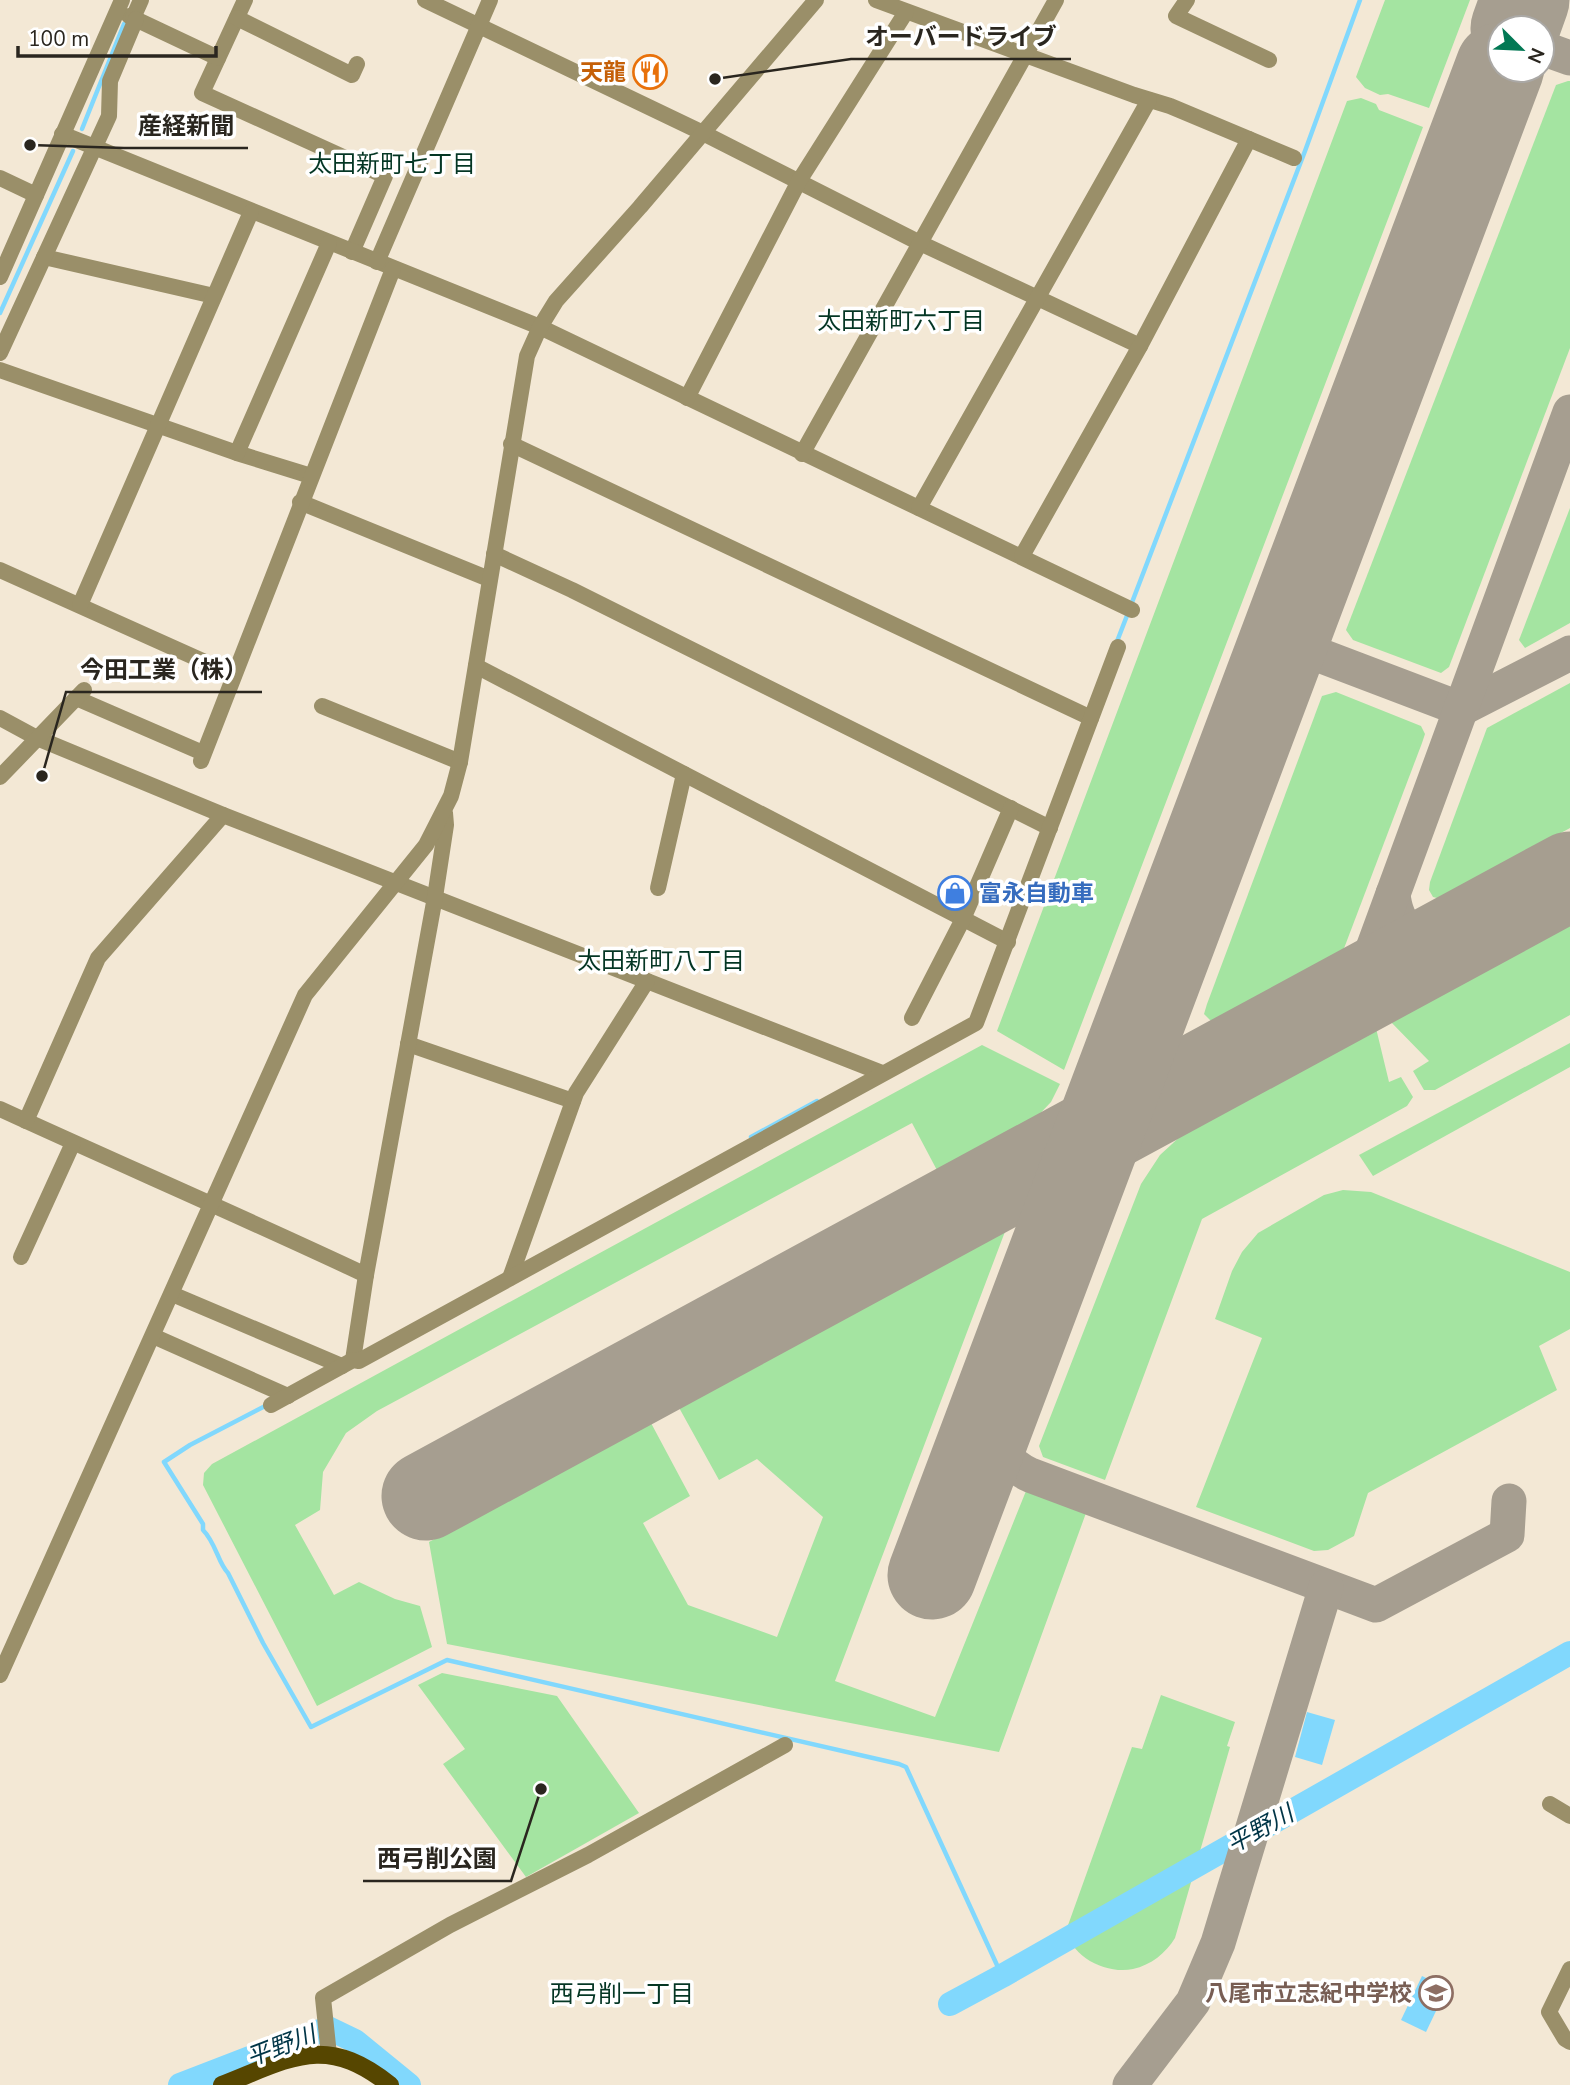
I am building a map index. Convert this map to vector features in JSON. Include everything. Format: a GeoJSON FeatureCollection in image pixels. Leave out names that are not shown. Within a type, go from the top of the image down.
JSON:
{"type":"FeatureCollection","features":[{"type":"Feature","properties":{"kind":"main road"},"geometry":{"type":"LineString","coordinates":[[222,2085],[288,2059],[319,2053],[345,2057],[370,2069],[390,2085]]}},
{"type":"Feature","properties":{"kind":"street"},"geometry":{"type":"LineString","coordinates":[[0,353],[109,116],[110,81],[141,0]]}},
{"type":"Feature","properties":{"kind":"street"},"geometry":{"type":"LineString","coordinates":[[245,0],[202,93],[385,176],[352,252]]}},
{"type":"Feature","properties":{"kind":"street"},"geometry":{"type":"LineString","coordinates":[[425,0],[703,133],[920,243],[1140,346]]}},
{"type":"Feature","properties":{"kind":"street"},"geometry":{"type":"LineString","coordinates":[[377,262],[490,0]]}},
{"type":"Feature","properties":{"kind":"street"},"geometry":{"type":"LineString","coordinates":[[0,1675],[305,995],[426,845],[445,810],[460,762],[527,356],[540,327],[556,301],[816,0]]}},
{"type":"Feature","properties":{"kind":"street"},"geometry":{"type":"LineString","coordinates":[[876,0],[1170,106],[1293,158]]}},
{"type":"Feature","properties":{"kind":"street"},"geometry":{"type":"LineString","coordinates":[[802,454],[1056,0]]}},
{"type":"Feature","properties":{"kind":"street"},"geometry":{"type":"LineString","coordinates":[[1187,0],[1176,16],[1269,60]]}},
{"type":"Feature","properties":{"kind":"street"},"geometry":{"type":"LineString","coordinates":[[0,277],[119,5],[135,18],[218,58]]}},
{"type":"Feature","properties":{"kind":"street"},"geometry":{"type":"LineString","coordinates":[[687,398],[799,181],[906,12]]}},
{"type":"Feature","properties":{"kind":"street"},"geometry":{"type":"LineString","coordinates":[[237,18],[352,75],[357,64]]}},
{"type":"Feature","properties":{"kind":"street"},"geometry":{"type":"LineString","coordinates":[[919,508],[1149,100]]}},
{"type":"Feature","properties":{"kind":"street"},"geometry":{"type":"LineString","coordinates":[[62,134],[540,327],[1132,610]]}},
{"type":"Feature","properties":{"kind":"street"},"geometry":{"type":"LineString","coordinates":[[1022,556],[1140,346],[1249,139]]}},
{"type":"Feature","properties":{"kind":"street"},"geometry":{"type":"LineString","coordinates":[[0,178],[36,195]]}},
{"type":"Feature","properties":{"kind":"street"},"geometry":{"type":"LineString","coordinates":[[80,605],[251,212]]}},
{"type":"Feature","properties":{"kind":"street"},"geometry":{"type":"LineString","coordinates":[[237,453],[328,243]]}},
{"type":"Feature","properties":{"kind":"street"},"geometry":{"type":"LineString","coordinates":[[44,257],[214,296]]}},
{"type":"Feature","properties":{"kind":"street"},"geometry":{"type":"LineString","coordinates":[[0,777],[80,694],[202,757],[393,269]]}},
{"type":"Feature","properties":{"kind":"street"},"geometry":{"type":"LineString","coordinates":[[0,370],[237,453],[311,475]]}},
{"type":"Feature","properties":{"kind":"street"},"geometry":{"type":"LineString","coordinates":[[512,444],[1091,718]]}},
{"type":"Feature","properties":{"kind":"street"},"geometry":{"type":"LineString","coordinates":[[300,502],[489,579]]}},
{"type":"Feature","properties":{"kind":"street"},"geometry":{"type":"LineString","coordinates":[[494,554],[584,596],[1050,828]]}},
{"type":"Feature","properties":{"kind":"street"},"geometry":{"type":"LineString","coordinates":[[0,569],[234,675]]}},
{"type":"Feature","properties":{"kind":"street"},"geometry":{"type":"LineString","coordinates":[[271,1405],[348,1363],[359,1361],[976,1023],[1118,647]]}},
{"type":"Feature","properties":{"kind":"street"},"geometry":{"type":"LineString","coordinates":[[475,666],[1007,942]]}},
{"type":"Feature","properties":{"kind":"street"},"geometry":{"type":"LineString","coordinates":[[322,706],[460,762]]}},
{"type":"Feature","properties":{"kind":"street"},"geometry":{"type":"LineString","coordinates":[[0,718],[37,738],[223,816],[397,881],[882,1073]]}},
{"type":"Feature","properties":{"kind":"street"},"geometry":{"type":"LineString","coordinates":[[658,888],[684,774]]}},
{"type":"Feature","properties":{"kind":"street"},"geometry":{"type":"LineString","coordinates":[[912,1018],[963,919],[1011,808]]}},
{"type":"Feature","properties":{"kind":"street"},"geometry":{"type":"LineString","coordinates":[[348,1363],[435,897],[446,825],[445,810]]}},
{"type":"Feature","properties":{"kind":"street"},"geometry":{"type":"LineString","coordinates":[[26,1121],[98,958],[223,816]]}},
{"type":"Feature","properties":{"kind":"street"},"geometry":{"type":"LineString","coordinates":[[510,1278],[576,1093],[647,981]]}},
{"type":"Feature","properties":{"kind":"street"},"geometry":{"type":"LineString","coordinates":[[408,1044],[573,1101]]}},
{"type":"Feature","properties":{"kind":"street"},"geometry":{"type":"LineString","coordinates":[[0,1109],[366,1275]]}},
{"type":"Feature","properties":{"kind":"street"},"geometry":{"type":"LineString","coordinates":[[21,1257],[73,1143]]}},
{"type":"Feature","properties":{"kind":"street"},"geometry":{"type":"LineString","coordinates":[[172,1294],[348,1363]]}},
{"type":"Feature","properties":{"kind":"street"},"geometry":{"type":"LineString","coordinates":[[153,1336],[288,1396]]}},
{"type":"Feature","properties":{"kind":"street"},"geometry":{"type":"LineString","coordinates":[[329,2055],[323,1998],[450,1925],[588,1855],[785,1745]]}},
{"type":"Feature","properties":{"kind":"street"},"geometry":{"type":"LineString","coordinates":[[1550,1804],[1570,1816]]}},
{"type":"Feature","properties":{"kind":"street"},"geometry":{"type":"LineString","coordinates":[[1570,1969],[1549,2012],[1564,2039],[1570,2042]]}},
{"type":"Feature","properties":{"kind":"green space"},"geometry":{"type":"Polygon","coordinates":[[[1385,0],[1470,0],[1429,108],[1388,94],[1380,95],[1365,88],[1356,77],[1385,0]]]}},
{"type":"Feature","properties":{"kind":"green space"},"geometry":{"type":"Polygon","coordinates":[[[1568,81],[1570,348],[1449,667],[1441,673],[1353,640],[1346,630],[1556,85],[1568,81]]]}},
{"type":"Feature","properties":{"kind":"green space"},"geometry":{"type":"Polygon","coordinates":[[[1361,98],[1376,104],[1379,110],[1423,127],[1064,1070],[997,1031],[1347,101],[1361,98]]]}},
{"type":"Feature","properties":{"kind":"green space"},"geometry":{"type":"Polygon","coordinates":[[[1570,508],[1570,623],[1525,648],[1519,640],[1570,508]]]}},
{"type":"Feature","properties":{"kind":"green space"},"geometry":{"type":"Polygon","coordinates":[[[1570,683],[1570,828],[1441,899],[1433,897],[1429,890],[1430,882],[1487,728],[1570,683]]]}},
{"type":"Feature","properties":{"kind":"green space"},"geometry":{"type":"Polygon","coordinates":[[[1336,692],[1421,726],[1425,734],[1422,743],[1343,951],[1212,1022],[1204,1014],[1207,1004],[1322,696],[1336,692]]]}},
{"type":"Feature","properties":{"kind":"green space"},"geometry":{"type":"Polygon","coordinates":[[[1570,919],[1570,1015],[1435,1090],[1424,1090],[1413,1071],[1429,1061],[1389,1020],[1570,919]]]}},
{"type":"Feature","properties":{"kind":"green space"},"geometry":{"type":"Polygon","coordinates":[[[1375,1024],[1389,1082],[1401,1077],[1413,1097],[1407,1106],[1202,1219],[1105,1480],[1043,1457],[1039,1446],[1141,1184],[1160,1155],[1184,1133],[1375,1024]]]}},
{"type":"Feature","properties":{"kind":"green space"},"geometry":{"type":"Polygon","coordinates":[[[1570,1043],[1570,1067],[1373,1176],[1359,1155],[1570,1043]]]}},
{"type":"Feature","properties":{"kind":"green space"},"geometry":{"type":"Polygon","coordinates":[[[982,1045],[1060,1084],[1051,1102],[1031,1123],[939,1174],[912,1123],[377,1411],[346,1433],[323,1472],[320,1510],[295,1525],[334,1595],[359,1582],[395,1599],[420,1606],[432,1647],[317,1706],[203,1485],[204,1473],[212,1464],[982,1045]]]}},
{"type":"Feature","properties":{"kind":"green space"},"geometry":{"type":"Polygon","coordinates":[[[1343,1190],[1371,1192],[1570,1272],[1570,1329],[1539,1346],[1557,1390],[1368,1493],[1354,1536],[1328,1550],[1314,1551],[1196,1507],[1262,1338],[1215,1319],[1232,1271],[1242,1252],[1258,1233],[1324,1195],[1343,1190]]]}},
{"type":"Feature","properties":{"kind":"green space"},"geometry":{"type":"Polygon","coordinates":[[[1006,1229],[835,1681],[935,1717],[1026,1491],[1086,1513],[999,1752],[447,1644],[429,1542],[651,1423],[690,1496],[643,1523],[688,1605],[777,1637],[823,1517],[757,1459],[719,1480],[677,1404],[1006,1229]]]}},
{"type":"Feature","properties":{"kind":"green space"},"geometry":{"type":"Polygon","coordinates":[[[442,1673],[557,1696],[639,1813],[526,1877],[443,1764],[465,1749],[418,1685],[442,1673]]]}},
{"type":"Feature","properties":{"kind":"green space"},"geometry":{"type":"Polygon","coordinates":[[[1161,1695],[1235,1722],[1175,1938],[1163,1953],[1146,1965],[1133,1969],[1112,1969],[1081,1955],[1069,1938],[1067,1928],[1132,1747],[1142,1749],[1161,1695]]]}},
{"type":"Feature","properties":{"kind":"water"},"geometry":{"type":"Polygon","coordinates":[[[1307,1712],[1335,1720],[1322,1765],[1295,1757],[1307,1712]]]}},
{"type":"Feature","properties":{"kind":"water"},"geometry":{"type":"Polygon","coordinates":[[[1422,1976],[1447,1988],[1426,2032],[1401,2020],[1422,1976]]]}},
{"type":"Feature","properties":{"kind":"waterway"},"geometry":{"type":"LineString","coordinates":[[1131,605],[1360,0]]}},
{"type":"Feature","properties":{"kind":"waterway"},"geometry":{"type":"LineString","coordinates":[[82,129],[124,24]]}},
{"type":"Feature","properties":{"kind":"waterway"},"geometry":{"type":"LineString","coordinates":[[0,313],[73,151]]}},
{"type":"Feature","properties":{"kind":"waterway"},"geometry":{"type":"LineString","coordinates":[[1116,644],[1128,613]]}},
{"type":"Feature","properties":{"kind":"waterway"},"geometry":{"type":"LineString","coordinates":[[751,1137],[817,1101]]}},
{"type":"Feature","properties":{"kind":"waterway"},"geometry":{"type":"LineString","coordinates":[[269,1404],[190,1445],[164,1462],[203,1524],[203,1530],[263,1643],[311,1727],[447,1660],[899,1764],[906,1767],[1002,1976]]}},
{"type":"Feature","properties":{"kind":"waterway","name":"平野川"},"geometry":{"type":"LineString","coordinates":[[950,2004],[1570,1653]]}},
{"type":"Feature","properties":{"kind":"waterway","name":"平野川"},"geometry":{"type":"LineString","coordinates":[[180,2085],[328,2028],[355,2041],[409,2085]]}},
{"type":"Feature","properties":{"kind":"taxiway"},"geometry":{"type":"LineString","coordinates":[[1556,53],[1570,58]]}},
{"type":"Feature","properties":{"kind":"taxiway"},"geometry":{"type":"LineString","coordinates":[[1357,992],[1570,412]]}},
{"type":"Feature","properties":{"kind":"taxiway"},"geometry":{"type":"LineString","coordinates":[[1282,641],[1461,709],[1570,653]]}},
{"type":"Feature","properties":{"kind":"taxiway"},"geometry":{"type":"LineString","coordinates":[[1393,894],[1399,917],[1410,931],[1427,938],[1450,942]]}},
{"type":"Feature","properties":{"kind":"taxiway"},"geometry":{"type":"LineString","coordinates":[[992,1417],[1003,1452],[1020,1470],[1030,1475],[1376,1605],[1507,1535],[1509,1501]]}},
{"type":"Feature","properties":{"kind":"taxiway"},"geometry":{"type":"LineString","coordinates":[[1130,2085],[1193,2002],[1218,1943],[1326,1587]]}},
{"type":"Feature","properties":{"kind":"runway"},"geometry":{"type":"LineString","coordinates":[[1520,14],[1525,0]]}},
{"type":"Feature","properties":{"kind":"runway"},"geometry":{"type":"LineString","coordinates":[[932,1575],[1494,84]]}},
{"type":"Feature","properties":{"kind":"runway"},"geometry":{"type":"LineString","coordinates":[[426,1496],[1570,876]]}},
{"type":"Feature","properties":{"kind":"place","name":"天龍"},"geometry":{"type":"Point","coordinates":[650,72]}},
{"type":"Feature","properties":{"kind":"place","name":"オーバードライブ"},"geometry":{"type":"Point","coordinates":[715,79]}},
{"type":"Feature","properties":{"kind":"place","name":"産経新聞"},"geometry":{"type":"Point","coordinates":[30,145]}},
{"type":"Feature","properties":{"kind":"place","name":"今田工業（株）"},"geometry":{"type":"Point","coordinates":[42,776]}},
{"type":"Feature","properties":{"kind":"place","name":"富永自動車"},"geometry":{"type":"Point","coordinates":[955,893]}},
{"type":"Feature","properties":{"kind":"place","name":"西弓削公園"},"geometry":{"type":"Point","coordinates":[541,1789]}},
{"type":"Feature","properties":{"kind":"place","name":"八尾市立志紀中学校"},"geometry":{"type":"Point","coordinates":[1436,1993]}},
{"type":"Feature","properties":{"kind":"district","name":"太田新町七丁目"},"geometry":{"type":"Point","coordinates":[392,164]}},
{"type":"Feature","properties":{"kind":"district","name":"太田新町六丁目"},"geometry":{"type":"Point","coordinates":[901,321]}},
{"type":"Feature","properties":{"kind":"district","name":"太田新町八丁目"},"geometry":{"type":"Point","coordinates":[661,961]}},
{"type":"Feature","properties":{"kind":"district","name":"西弓削一丁目"},"geometry":{"type":"Point","coordinates":[622,1994]}}]}
